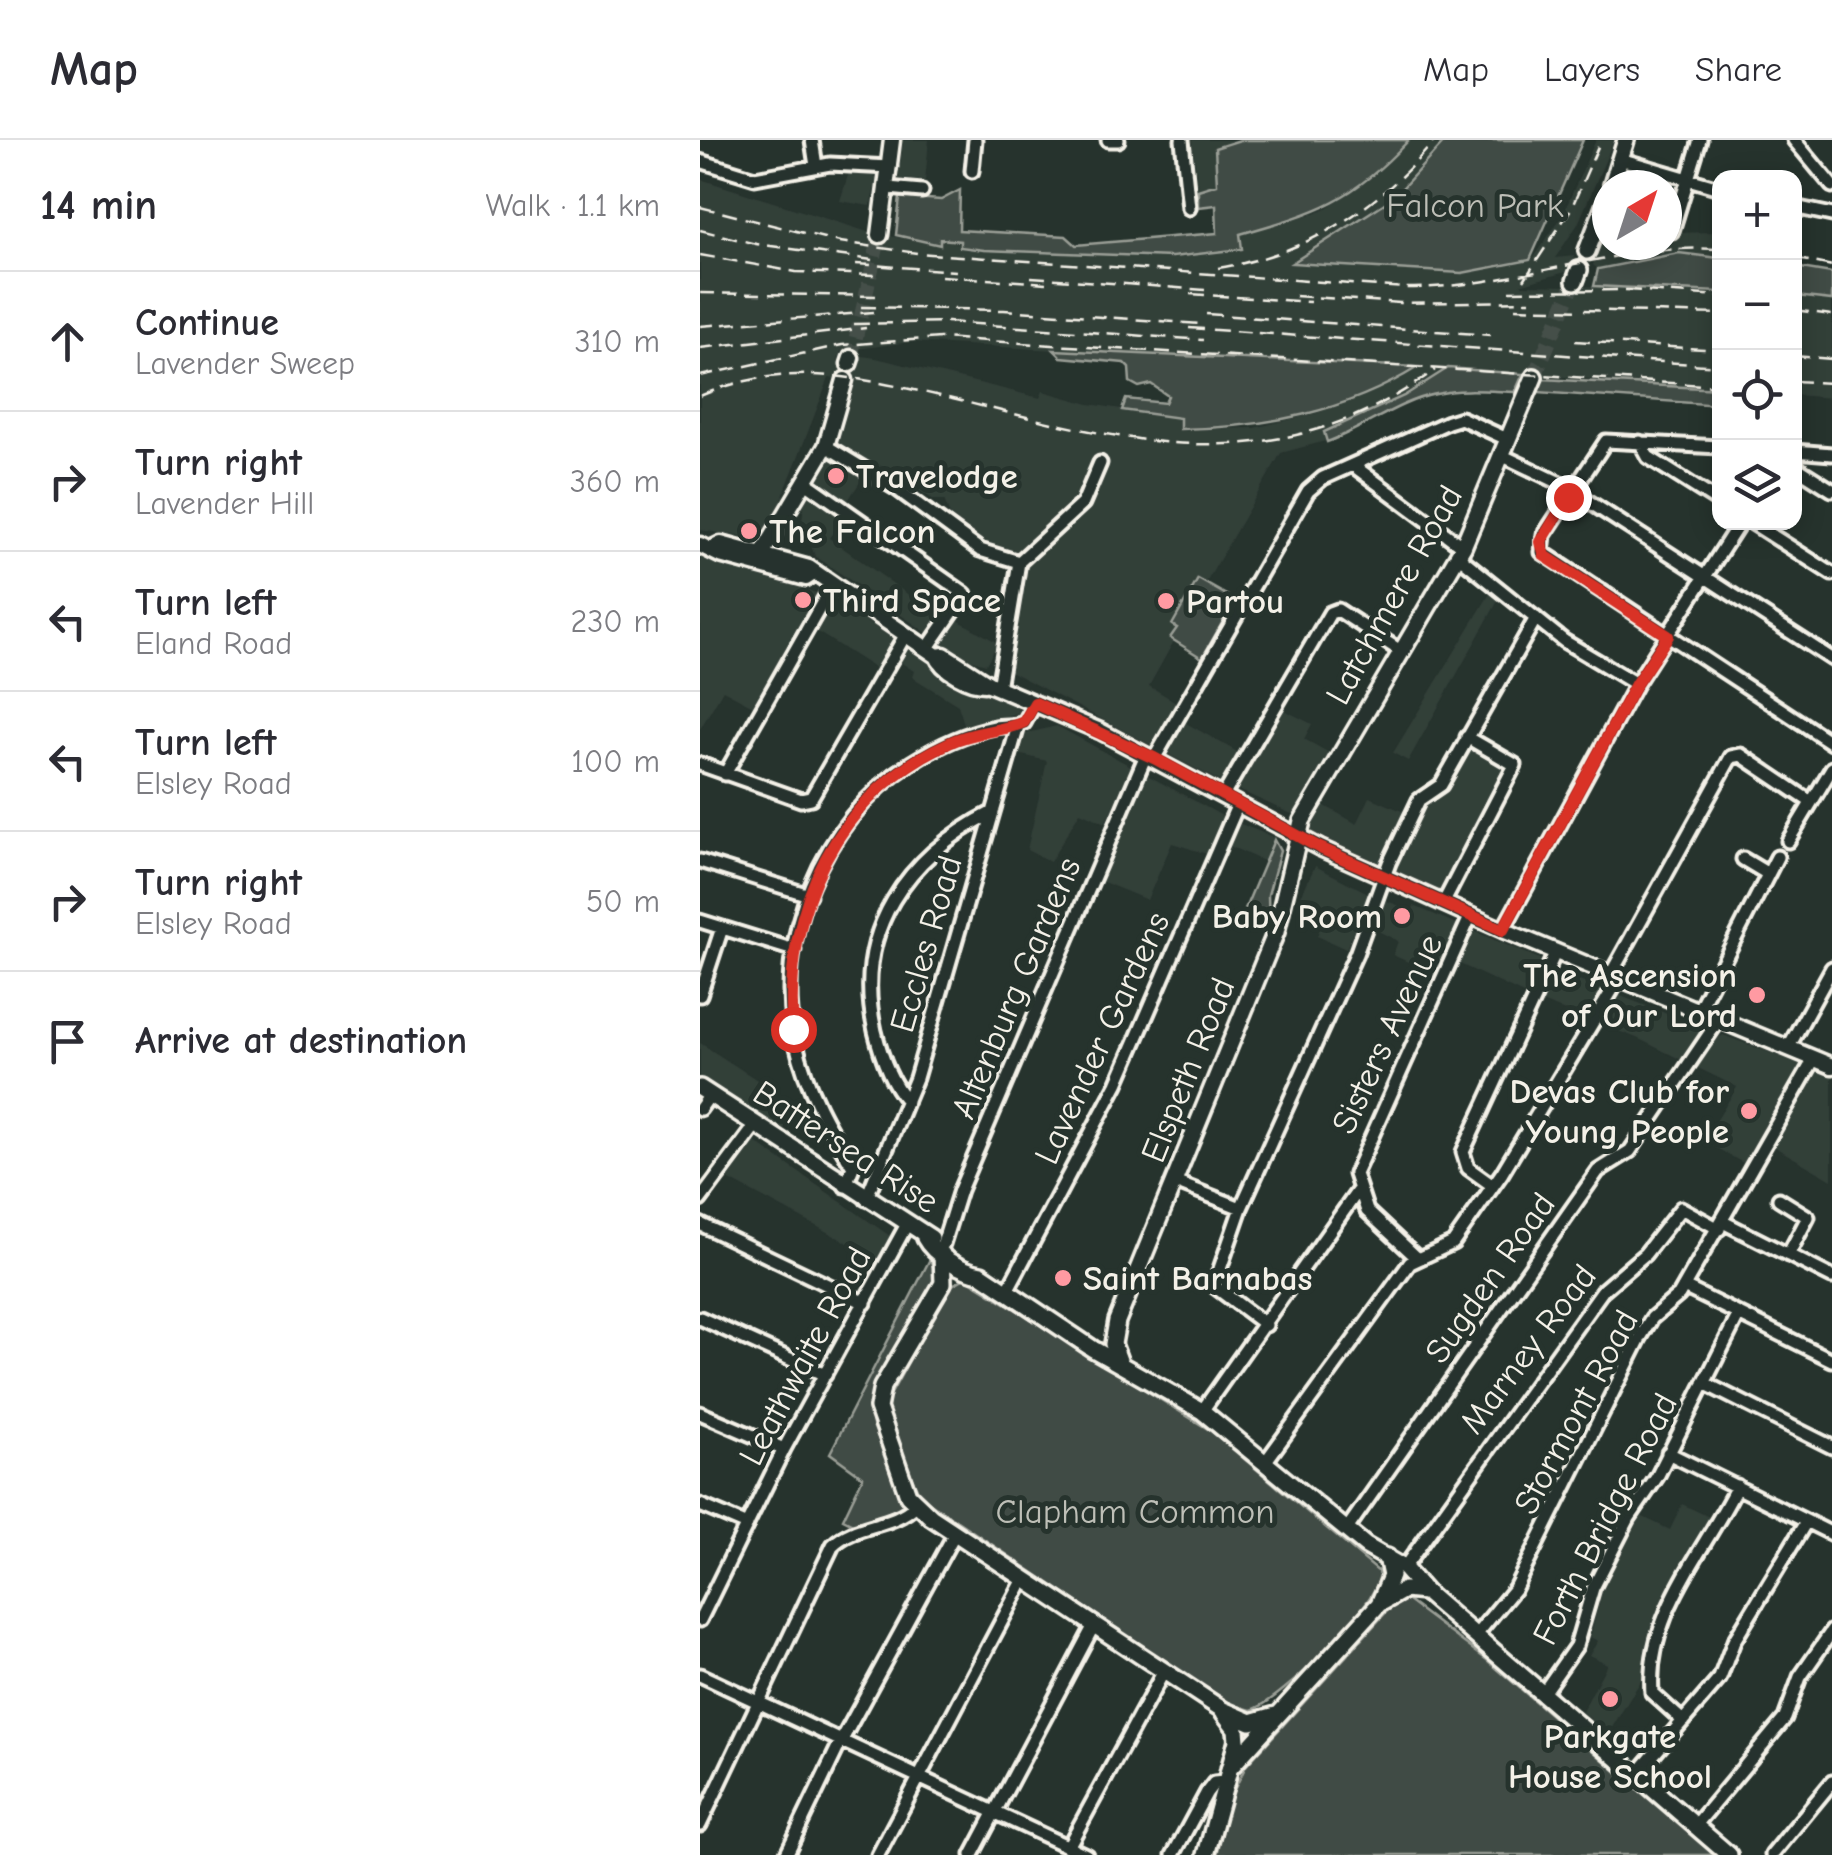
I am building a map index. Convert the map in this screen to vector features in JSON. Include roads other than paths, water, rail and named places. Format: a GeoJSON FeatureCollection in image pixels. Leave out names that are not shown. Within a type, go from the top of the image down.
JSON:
{"type":"FeatureCollection","features":[{"type":"Feature","properties":{"kind":"highway"},"geometry":{"type":"LineString","coordinates":[[1617,170],[1626,140]]}},
{"type":"Feature","properties":{"kind":"highway"},"geometry":{"type":"LineString","coordinates":[[1587,252],[1592,239]]}},
{"type":"Feature","properties":{"kind":"highway","name":"Latchmere Road"},"geometry":{"type":"LineString","coordinates":[[1300,837],[1311,804],[1460,551],[1534,376]]}},
{"type":"Feature","properties":{"kind":"highway","name":"Elspeth Road"},"geometry":{"type":"LineString","coordinates":[[1120,1362],[1114,1344],[1117,1321],[1276,932],[1300,837]]}},
{"type":"Feature","properties":{"kind":"highway","name":"Battersea Rise"},"geometry":{"type":"LineString","coordinates":[[705,1091],[1081,1340],[1202,1412],[1394,1565],[1729,1855]]}},
{"type":"Feature","properties":{"kind":"highway"},"geometry":{"type":"LineString","coordinates":[[942,1249],[943,1283]]}},
{"type":"Feature","properties":{"kind":"highway"},"geometry":{"type":"LineString","coordinates":[[970,1266],[943,1283],[882,1387],[878,1402],[892,1454],[916,1505],[1222,1710],[1247,1722],[1276,1715]]}},
{"type":"Feature","properties":{"kind":"highway"},"geometry":{"type":"LineString","coordinates":[[1081,1340],[1102,1337],[1117,1321]]}},
{"type":"Feature","properties":{"kind":"highway"},"geometry":{"type":"LineString","coordinates":[[1379,1604],[1394,1565]]}},
{"type":"Feature","properties":{"kind":"highway"},"geometry":{"type":"LineString","coordinates":[[1226,1775],[1379,1604],[1399,1591],[1424,1592]]}},
{"type":"Feature","properties":{"kind":"highway"},"geometry":{"type":"LineString","coordinates":[[1206,1855],[1237,1736],[1222,1710]]}},
{"type":"Feature","properties":{"kind":"main road"},"geometry":{"type":"LineString","coordinates":[[880,235],[892,140]]}},
{"type":"Feature","properties":{"kind":"main road"},"geometry":{"type":"LineString","coordinates":[[759,560],[826,446],[845,380]]}},
{"type":"Feature","properties":{"kind":"main road"},"geometry":{"type":"LineString","coordinates":[[776,564],[790,525],[788,516]]}},
{"type":"Feature","properties":{"kind":"main road"},"geometry":{"type":"LineString","coordinates":[[706,546],[721,544],[759,560],[812,574],[833,584],[932,652],[957,662],[994,686],[1150,756],[1300,837],[1503,930],[1832,1066]]}},
{"type":"Feature","properties":{"kind":"street"},"geometry":{"type":"LineString","coordinates":[[812,140],[816,166]]}},
{"type":"Feature","properties":{"kind":"street"},"geometry":{"type":"LineString","coordinates":[[972,170],[975,140]]}},
{"type":"Feature","properties":{"kind":"street"},"geometry":{"type":"LineString","coordinates":[[1108,140],[1118,140]]}},
{"type":"Feature","properties":{"kind":"street"},"geometry":{"type":"LineString","coordinates":[[1182,140],[1189,208]]}},
{"type":"Feature","properties":{"kind":"street"},"geometry":{"type":"LineString","coordinates":[[1682,199],[1700,140]]}},
{"type":"Feature","properties":{"kind":"street"},"geometry":{"type":"LineString","coordinates":[[1794,140],[1832,186]]}},
{"type":"Feature","properties":{"kind":"street"},"geometry":{"type":"LineString","coordinates":[[1620,159],[1712,186]]}},
{"type":"Feature","properties":{"kind":"street"},"geometry":{"type":"LineString","coordinates":[[700,161],[755,178],[816,166],[890,167]]}},
{"type":"Feature","properties":{"kind":"street"},"geometry":{"type":"LineString","coordinates":[[888,188],[922,191]]}},
{"type":"Feature","properties":{"kind":"street"},"geometry":{"type":"LineString","coordinates":[[1802,209],[1832,215]]}},
{"type":"Feature","properties":{"kind":"street","name":"Altenburg Gardens"},"geometry":{"type":"LineString","coordinates":[[942,1249],[960,1190],[1150,756],[1308,491],[1324,478],[1461,418],[1507,439]]}},
{"type":"Feature","properties":{"kind":"street"},"geometry":{"type":"LineString","coordinates":[[1640,442],[1648,457],[1712,497]]}},
{"type":"Feature","properties":{"kind":"street"},"geometry":{"type":"LineString","coordinates":[[1712,446],[1604,443],[1544,536],[1542,552],[1832,742]]}},
{"type":"Feature","properties":{"kind":"street"},"geometry":{"type":"LineString","coordinates":[[826,446],[898,490],[980,550],[1019,562]]}},
{"type":"Feature","properties":{"kind":"street"},"geometry":{"type":"LineString","coordinates":[[1802,452],[1832,454]]}},
{"type":"Feature","properties":{"kind":"street"},"geometry":{"type":"LineString","coordinates":[[1502,455],[1572,491],[1832,659]]}},
{"type":"Feature","properties":{"kind":"street"},"geometry":{"type":"LineString","coordinates":[[994,686],[1019,562],[1082,502],[1100,463]]}},
{"type":"Feature","properties":{"kind":"street"},"geometry":{"type":"LineString","coordinates":[[1354,466],[1564,641],[1636,684]]}},
{"type":"Feature","properties":{"kind":"street"},"geometry":{"type":"LineString","coordinates":[[1802,471],[1832,490]]}},
{"type":"Feature","properties":{"kind":"street"},"geometry":{"type":"LineString","coordinates":[[804,481],[965,594],[932,652]]}},
{"type":"Feature","properties":{"kind":"street"},"geometry":{"type":"LineString","coordinates":[[1503,930],[1636,684],[1735,530]]}},
{"type":"Feature","properties":{"kind":"street"},"geometry":{"type":"LineString","coordinates":[[1763,530],[1832,574]]}},
{"type":"Feature","properties":{"kind":"street"},"geometry":{"type":"LineString","coordinates":[[725,774],[833,584]]}},
{"type":"Feature","properties":{"kind":"street"},"geometry":{"type":"LineString","coordinates":[[1223,796],[1330,612],[1338,610],[1402,652]]}},
{"type":"Feature","properties":{"kind":"street"},"geometry":{"type":"LineString","coordinates":[[1266,1324],[1214,1286],[1241,1208],[1277,1137],[1383,876],[1419,800],[1441,785],[1536,618]]}},
{"type":"Feature","properties":{"kind":"street"},"geometry":{"type":"LineString","coordinates":[[700,764],[801,800],[811,798],[906,634]]}},
{"type":"Feature","properties":{"kind":"street"},"geometry":{"type":"LineString","coordinates":[[874,1174],[864,1178],[853,1167],[818,1108],[798,1054],[790,993],[794,950],[809,895],[842,829],[896,773],[964,736],[1018,726],[1028,720],[1035,703]]}},
{"type":"Feature","properties":{"kind":"street","name":"Eccles Road"},"geometry":{"type":"LineString","coordinates":[[866,1199],[907,1101],[1018,726]]}},
{"type":"Feature","properties":{"kind":"street"},"geometry":{"type":"LineString","coordinates":[[1444,902],[1515,765],[1467,737]]}},
{"type":"Feature","properties":{"kind":"street"},"geometry":{"type":"LineString","coordinates":[[1266,1461],[1416,1257],[1447,1250],[1494,1186],[1615,975],[1731,757],[1741,755],[1811,802]]}},
{"type":"Feature","properties":{"kind":"street"},"geometry":{"type":"LineString","coordinates":[[1788,841],[1832,768]]}},
{"type":"Feature","properties":{"kind":"street","name":"Lavender Gardens"},"geometry":{"type":"LineString","coordinates":[[1008,1291],[1118,1084],[1238,804]]}},
{"type":"Feature","properties":{"kind":"street"},"geometry":{"type":"LineString","coordinates":[[907,1101],[887,1068],[874,1024],[870,995],[874,946],[891,904],[916,866],[961,827],[993,812]]}},
{"type":"Feature","properties":{"kind":"street"},"geometry":{"type":"LineString","coordinates":[[1700,1009],[1778,857]]}},
{"type":"Feature","properties":{"kind":"street"},"geometry":{"type":"LineString","coordinates":[[1742,858],[1768,874]]}},
{"type":"Feature","properties":{"kind":"street"},"geometry":{"type":"LineString","coordinates":[[700,861],[809,895]]}},
{"type":"Feature","properties":{"kind":"street","name":"Sisters Avenue"},"geometry":{"type":"LineString","coordinates":[[1416,1257],[1367,1211],[1357,1192],[1357,1165],[1471,915]]}},
{"type":"Feature","properties":{"kind":"street"},"geometry":{"type":"LineString","coordinates":[[700,921],[794,950]]}},
{"type":"Feature","properties":{"kind":"street"},"geometry":{"type":"LineString","coordinates":[[700,995],[722,928]]}},
{"type":"Feature","properties":{"kind":"street"},"geometry":{"type":"LineString","coordinates":[[1494,1186],[1468,1168],[1464,1152],[1556,952]]}},
{"type":"Feature","properties":{"kind":"street"},"geometry":{"type":"LineString","coordinates":[[1788,1048],[1832,968]]}},
{"type":"Feature","properties":{"kind":"street","name":"Sugden Road"},"geometry":{"type":"LineString","coordinates":[[1347,1529],[1591,1181],[1601,1169],[1625,1157],[1720,1018]]}},
{"type":"Feature","properties":{"kind":"street","name":"Stormont Road"},"geometry":{"type":"LineString","coordinates":[[1476,1635],[1515,1588],[1647,1325],[1684,1286],[1814,1059]]}},
{"type":"Feature","properties":{"kind":"street"},"geometry":{"type":"LineString","coordinates":[[700,1109],[705,1091]]}},
{"type":"Feature","properties":{"kind":"street"},"geometry":{"type":"LineString","coordinates":[[700,1200],[755,1126]]}},
{"type":"Feature","properties":{"kind":"street"},"geometry":{"type":"LineString","coordinates":[[845,1186],[853,1167]]}},
{"type":"Feature","properties":{"kind":"street"},"geometry":{"type":"LineString","coordinates":[[1175,1182],[1241,1208]]}},
{"type":"Feature","properties":{"kind":"street"},"geometry":{"type":"LineString","coordinates":[[1202,1412],[1357,1192]]}},
{"type":"Feature","properties":{"kind":"street"},"geometry":{"type":"LineString","coordinates":[[1780,1199],[1808,1217],[1788,1255]]}},
{"type":"Feature","properties":{"kind":"street","name":"Marney Road"},"geometry":{"type":"LineString","coordinates":[[1394,1565],[1603,1290],[1645,1254],[1673,1213],[1685,1210],[1721,1225]]}},
{"type":"Feature","properties":{"kind":"street"},"geometry":{"type":"LineString","coordinates":[[700,1224],[865,1303]]}},
{"type":"Feature","properties":{"kind":"street"},"geometry":{"type":"LineString","coordinates":[[1721,1225],[1832,1277]]}},
{"type":"Feature","properties":{"kind":"street","name":"Leathwaite Road"},"geometry":{"type":"LineString","coordinates":[[700,1620],[706,1593],[747,1525],[784,1449],[906,1226]]}},
{"type":"Feature","properties":{"kind":"street"},"geometry":{"type":"LineString","coordinates":[[1684,1286],[1832,1360]]}},
{"type":"Feature","properties":{"kind":"street","name":"Forth Bridge Road"},"geometry":{"type":"LineString","coordinates":[[1543,1693],[1576,1646],[1593,1588],[1739,1314]]}},
{"type":"Feature","properties":{"kind":"street"},"geometry":{"type":"LineString","coordinates":[[700,1318],[825,1375]]}},
{"type":"Feature","properties":{"kind":"street"},"geometry":{"type":"LineString","coordinates":[[1704,1383],[1832,1447]]}},
{"type":"Feature","properties":{"kind":"street"},"geometry":{"type":"LineString","coordinates":[[700,1413],[784,1449]]}},
{"type":"Feature","properties":{"kind":"street"},"geometry":{"type":"LineString","coordinates":[[1668,1453],[1832,1534]]}},
{"type":"Feature","properties":{"kind":"street"},"geometry":{"type":"LineString","coordinates":[[1683,1721],[1652,1693],[1656,1640],[1668,1607],[1737,1486]]}},
{"type":"Feature","properties":{"kind":"street"},"geometry":{"type":"LineString","coordinates":[[700,1504],[747,1525]]}},
{"type":"Feature","properties":{"kind":"street"},"geometry":{"type":"LineString","coordinates":[[700,1825],[833,1545],[843,1537],[898,1520],[916,1505]]}},
{"type":"Feature","properties":{"kind":"street"},"geometry":{"type":"LineString","coordinates":[[1636,1775],[1723,1674],[1734,1641],[1806,1522]]}},
{"type":"Feature","properties":{"kind":"street"},"geometry":{"type":"LineString","coordinates":[[786,1855],[841,1742],[955,1533]]}},
{"type":"Feature","properties":{"kind":"street"},"geometry":{"type":"LineString","coordinates":[[878,1855],[1024,1579]]}},
{"type":"Feature","properties":{"kind":"street"},"geometry":{"type":"LineString","coordinates":[[972,1855],[1094,1625]]}},
{"type":"Feature","properties":{"kind":"street"},"geometry":{"type":"LineString","coordinates":[[1695,1826],[1785,1718],[1800,1677],[1832,1630]]}},
{"type":"Feature","properties":{"kind":"street"},"geometry":{"type":"LineString","coordinates":[[1068,1847],[1164,1671]]}},
{"type":"Feature","properties":{"kind":"street"},"geometry":{"type":"LineString","coordinates":[[700,1675],[1086,1855]]}},
{"type":"Feature","properties":{"kind":"street"},"geometry":{"type":"LineString","coordinates":[[1173,1855],[1207,1792],[1226,1775]]}},
{"type":"Feature","properties":{"kind":"street"},"geometry":{"type":"LineString","coordinates":[[1772,1855],[1832,1782]]}},
{"type":"Feature","properties":{"kind":"tunnel"},"geometry":{"type":"LineString","coordinates":[[851,358],[880,235]]}},
{"type":"Feature","properties":{"kind":"tunnel"},"geometry":{"type":"LineString","coordinates":[[1534,377],[1575,281]]}},
{"type":"Feature","properties":{"kind":"railway"},"geometry":{"type":"LineString","coordinates":[[1218,268],[1281,252],[1338,225],[1390,187],[1435,140]]}},
{"type":"Feature","properties":{"kind":"railway"},"geometry":{"type":"LineString","coordinates":[[1524,280],[1571,209],[1601,140]]}},
{"type":"Feature","properties":{"kind":"railway"},"geometry":{"type":"LineString","coordinates":[[700,207],[840,242],[917,253],[1406,288],[1486,281],[1641,253],[1712,249]]}},
{"type":"Feature","properties":{"kind":"railway"},"geometry":{"type":"LineString","coordinates":[[700,230],[756,244],[872,260]]}},
{"type":"Feature","properties":{"kind":"railway"},"geometry":{"type":"LineString","coordinates":[[700,255],[796,272],[876,275]]}},
{"type":"Feature","properties":{"kind":"railway"},"geometry":{"type":"LineString","coordinates":[[1802,260],[1832,266]]}},
{"type":"Feature","properties":{"kind":"railway"},"geometry":{"type":"LineString","coordinates":[[856,264],[956,271]]}},
{"type":"Feature","properties":{"kind":"railway"},"geometry":{"type":"LineString","coordinates":[[941,276],[1046,283]]}},
{"type":"Feature","properties":{"kind":"railway"},"geometry":{"type":"LineString","coordinates":[[1031,277],[1205,290]]}},
{"type":"Feature","properties":{"kind":"railway"},"geometry":{"type":"LineString","coordinates":[[1510,291],[1627,290],[1712,296]]}},
{"type":"Feature","properties":{"kind":"railway"},"geometry":{"type":"LineString","coordinates":[[700,293],[881,296]]}},
{"type":"Feature","properties":{"kind":"railway"},"geometry":{"type":"LineString","coordinates":[[1190,294],[1310,302]]}},
{"type":"Feature","properties":{"kind":"railway"},"geometry":{"type":"LineString","coordinates":[[1295,296],[1400,303],[1530,301]]}},
{"type":"Feature","properties":{"kind":"railway"},"geometry":{"type":"LineString","coordinates":[[861,307],[1004,310],[1201,324]]}},
{"type":"Feature","properties":{"kind":"railway"},"geometry":{"type":"LineString","coordinates":[[1515,308],[1712,314]]}},
{"type":"Feature","properties":{"kind":"railway"},"geometry":{"type":"LineString","coordinates":[[1802,311],[1832,315]]}},
{"type":"Feature","properties":{"kind":"railway"},"geometry":{"type":"LineString","coordinates":[[700,326],[874,312]]}},
{"type":"Feature","properties":{"kind":"railway"},"geometry":{"type":"LineString","coordinates":[[1206,314],[1490,335]]}},
{"type":"Feature","properties":{"kind":"railway"},"geometry":{"type":"LineString","coordinates":[[854,324],[947,322],[1203,340]]}},
{"type":"Feature","properties":{"kind":"railway"},"geometry":{"type":"LineString","coordinates":[[700,348],[866,328]]}},
{"type":"Feature","properties":{"kind":"railway"},"geometry":{"type":"LineString","coordinates":[[1189,328],[1712,365]]}},
{"type":"Feature","properties":{"kind":"railway"},"geometry":{"type":"LineString","coordinates":[[700,376],[842,345],[940,338],[1712,386]]}},
{"type":"Feature","properties":{"kind":"railway"},"geometry":{"type":"LineString","coordinates":[[1575,341],[1712,350]]}},
{"type":"Feature","properties":{"kind":"railway"},"geometry":{"type":"LineString","coordinates":[[1802,357],[1832,359]]}},
{"type":"Feature","properties":{"kind":"railway"},"geometry":{"type":"LineString","coordinates":[[700,396],[784,375],[838,377],[1121,437],[1184,444],[1246,443],[1309,432],[1371,408],[1435,370]]}},
{"type":"Feature","properties":{"kind":"railway"},"geometry":{"type":"LineString","coordinates":[[1802,381],[1832,383]]}},
{"type":"Feature","properties":{"kind":"place","name":"Travelodge"},"geometry":{"type":"Point","coordinates":[836,476]}},
{"type":"Feature","properties":{"kind":"place","name":"The Falcon"},"geometry":{"type":"Point","coordinates":[749,531]}},
{"type":"Feature","properties":{"kind":"place","name":"Third Space"},"geometry":{"type":"Point","coordinates":[803,600]}},
{"type":"Feature","properties":{"kind":"place","name":"Partou"},"geometry":{"type":"Point","coordinates":[1166,601]}},
{"type":"Feature","properties":{"kind":"place","name":"Baby Room"},"geometry":{"type":"Point","coordinates":[1402,916]}},
{"type":"Feature","properties":{"kind":"place","name":"The Ascension of Our Lord"},"geometry":{"type":"Point","coordinates":[1757,995]}},
{"type":"Feature","properties":{"kind":"place","name":"Devas Club for Young People"},"geometry":{"type":"Point","coordinates":[1749,1111]}},
{"type":"Feature","properties":{"kind":"place","name":"Saint Barnabas"},"geometry":{"type":"Point","coordinates":[1063,1278]}},
{"type":"Feature","properties":{"kind":"place","name":"Parkgate House School"},"geometry":{"type":"Point","coordinates":[1610,1699]}},
{"type":"Feature","properties":{"kind":"park label","name":"Falcon Park"},"geometry":{"type":"Point","coordinates":[1475,205]}},
{"type":"Feature","properties":{"kind":"park label","name":"Clapham Common"},"geometry":{"type":"Point","coordinates":[1135,1511]}}]}
